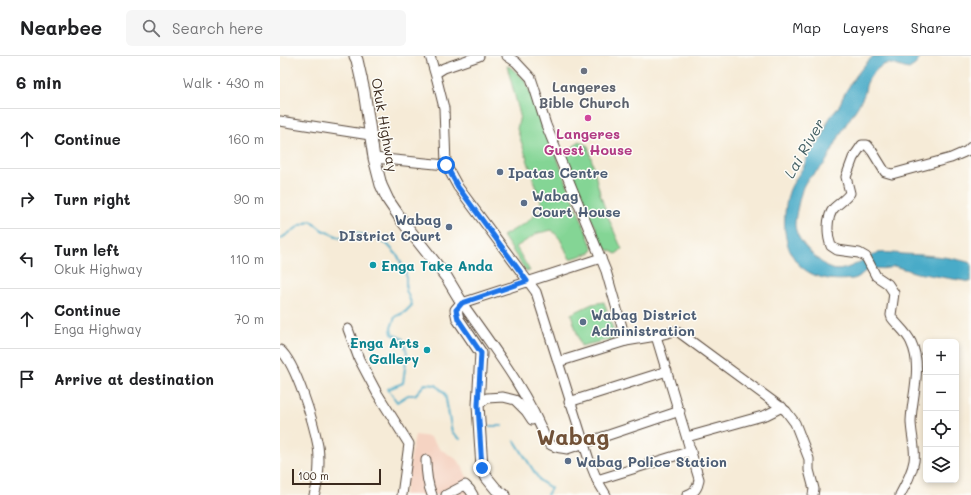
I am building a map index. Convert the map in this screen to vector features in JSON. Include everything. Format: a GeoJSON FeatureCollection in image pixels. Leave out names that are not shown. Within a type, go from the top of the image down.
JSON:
{"type":"FeatureCollection","features":[{"type":"Feature","properties":{"kind":"main road","name":"Okuk Highway"},"geometry":{"type":"LineString","coordinates":[[355,56],[364,91],[374,158],[381,185],[388,200],[403,222],[447,278],[462,303]]}},
{"type":"Feature","properties":{"kind":"main road"},"geometry":{"type":"LineString","coordinates":[[462,303],[456,310],[458,319],[481,353],[478,405],[482,468],[491,483],[504,495]]}},
{"type":"Feature","properties":{"kind":"street"},"geometry":{"type":"LineString","coordinates":[[430,56],[436,73],[444,108],[446,165],[458,187],[536,292],[570,402],[597,480],[606,495]]}},
{"type":"Feature","properties":{"kind":"street"},"geometry":{"type":"LineString","coordinates":[[436,73],[444,68],[479,56]]}},
{"type":"Feature","properties":{"kind":"street"},"geometry":{"type":"LineString","coordinates":[[507,56],[516,62],[531,78],[546,125],[602,258],[626,341]]}},
{"type":"Feature","properties":{"kind":"street"},"geometry":{"type":"LineString","coordinates":[[280,121],[370,135]]}},
{"type":"Feature","properties":{"kind":"street"},"geometry":{"type":"LineString","coordinates":[[900,495],[909,478],[914,460],[911,422],[917,372],[911,342],[892,318],[891,315],[894,293],[888,284],[876,276],[866,257],[859,253],[834,249],[830,243],[828,231],[829,217],[833,209],[850,193],[846,177],[853,158],[862,145],[867,145],[885,172],[892,174],[951,158],[966,152],[971,147]]}},
{"type":"Feature","properties":{"kind":"street"},"geometry":{"type":"LineString","coordinates":[[374,158],[446,165]]}},
{"type":"Feature","properties":{"kind":"street"},"geometry":{"type":"LineString","coordinates":[[547,442],[539,421],[522,392],[462,303],[602,258]]}},
{"type":"Feature","properties":{"kind":"street"},"geometry":{"type":"LineString","coordinates":[[348,329],[360,359],[377,393],[409,444],[402,495]]}},
{"type":"Feature","properties":{"kind":"street"},"geometry":{"type":"LineString","coordinates":[[558,362],[626,341],[675,331],[680,333],[763,395],[782,407],[795,423],[809,459],[809,470],[814,489],[813,495]]}},
{"type":"Feature","properties":{"kind":"street"},"geometry":{"type":"LineString","coordinates":[[656,336],[680,411],[699,479],[698,487],[692,493],[687,495]]}},
{"type":"Feature","properties":{"kind":"street"},"geometry":{"type":"LineString","coordinates":[[280,350],[287,357],[305,399],[318,448],[317,488],[314,495]]}},
{"type":"Feature","properties":{"kind":"street"},"geometry":{"type":"LineString","coordinates":[[570,402],[667,371]]}},
{"type":"Feature","properties":{"kind":"street"},"geometry":{"type":"LineString","coordinates":[[478,405],[487,398],[503,396],[515,400],[526,411],[547,442],[556,448],[567,449],[584,442],[680,411]]}},
{"type":"Feature","properties":{"kind":"street"},"geometry":{"type":"LineString","coordinates":[[687,437],[766,416],[782,407]]}},
{"type":"Feature","properties":{"kind":"street"},"geometry":{"type":"LineString","coordinates":[[597,480],[691,451]]}},
{"type":"Feature","properties":{"kind":"street"},"geometry":{"type":"LineString","coordinates":[[426,460],[428,485],[432,495]]}},
{"type":"Feature","properties":{"kind":"street"},"geometry":{"type":"LineString","coordinates":[[446,495],[465,485],[473,495]]}},
{"type":"Feature","properties":{"kind":"shaded area"},"geometry":{"type":"Polygon","coordinates":[[[415,435],[430,437],[440,449],[456,459],[462,466],[477,492],[482,495],[404,495],[415,435]]]}},
{"type":"Feature","properties":{"kind":"green space"},"geometry":{"type":"Polygon","coordinates":[[[507,66],[524,79],[537,107],[593,249],[590,253],[570,259],[560,239],[552,230],[538,233],[516,247],[530,271],[526,271],[503,236],[527,222],[543,207],[517,129],[520,115],[507,66]]]}},
{"type":"Feature","properties":{"kind":"green space"},"geometry":{"type":"Polygon","coordinates":[[[579,141],[588,146],[601,197],[622,249],[616,254],[600,243],[596,227],[582,206],[565,157],[579,141]]]}},
{"type":"Feature","properties":{"kind":"green space"},"geometry":{"type":"Polygon","coordinates":[[[604,302],[616,338],[581,346],[571,314],[592,304],[604,302]]]}},
{"type":"Feature","properties":{"kind":"water"},"geometry":{"type":"Polygon","coordinates":[[[873,56],[922,56],[915,65],[909,69],[892,64],[886,64],[870,77],[861,102],[843,129],[827,160],[808,179],[803,187],[796,217],[796,231],[807,249],[828,267],[834,269],[840,270],[847,268],[878,253],[928,255],[946,257],[971,263],[971,282],[917,273],[894,266],[868,270],[853,279],[833,279],[817,276],[804,269],[794,259],[788,246],[785,231],[785,214],[791,187],[804,166],[807,157],[822,138],[828,121],[839,106],[850,84],[873,56]]]}},
{"type":"Feature","properties":{"kind":"waterway"},"geometry":{"type":"LineString","coordinates":[[280,239],[301,225],[311,221],[322,230],[341,238],[356,233],[372,237],[387,244],[398,256],[406,274],[406,290],[412,305],[405,312],[395,317],[391,328],[392,334],[403,339],[407,353],[403,383],[388,389],[397,402],[408,395],[415,395],[425,384],[436,385],[445,394],[452,432],[460,439]]}},
{"type":"Feature","properties":{"kind":"waterway"},"geometry":{"type":"LineString","coordinates":[[490,426],[502,426]]}},
{"type":"Feature","properties":{"kind":"waterway"},"geometry":{"type":"LineString","coordinates":[[515,441],[540,481],[551,488],[547,495]]}},
{"type":"Feature","properties":{"kind":"place","name":"Langeres Bible Church"},"geometry":{"type":"Point","coordinates":[584,71]}},
{"type":"Feature","properties":{"kind":"place","name":"Langeres Guest House"},"geometry":{"type":"Point","coordinates":[588,118]}},
{"type":"Feature","properties":{"kind":"place","name":"Ipatas Centre"},"geometry":{"type":"Point","coordinates":[500,172]}},
{"type":"Feature","properties":{"kind":"place","name":"Wabag Court House"},"geometry":{"type":"Point","coordinates":[524,203]}},
{"type":"Feature","properties":{"kind":"place","name":"Wabag DIstrict Court"},"geometry":{"type":"Point","coordinates":[449,227]}},
{"type":"Feature","properties":{"kind":"place","name":"Enga Take Anda"},"geometry":{"type":"Point","coordinates":[373,265]}},
{"type":"Feature","properties":{"kind":"place","name":"Wabag District Administration"},"geometry":{"type":"Point","coordinates":[583,322]}},
{"type":"Feature","properties":{"kind":"place","name":"Enga Arts Gallery"},"geometry":{"type":"Point","coordinates":[427,350]}},
{"type":"Feature","properties":{"kind":"place","name":"Wabag Police Station"},"geometry":{"type":"Point","coordinates":[568,461]}},
{"type":"Feature","properties":{"kind":"district","name":"Wabag"},"geometry":{"type":"Point","coordinates":[573,436]}},
{"type":"Feature","properties":{"kind":"route"},"geometry":{"type":"LineString","coordinates":[[446,165],[458,187],[478,212],[527,281],[462,303],[456,310],[458,319],[481,353],[478,405],[482,468]]}},
{"type":"Feature","properties":{"kind":"water label","name":"Lai River"},"geometry":{"type":"Point","coordinates":[804,148]}}]}
